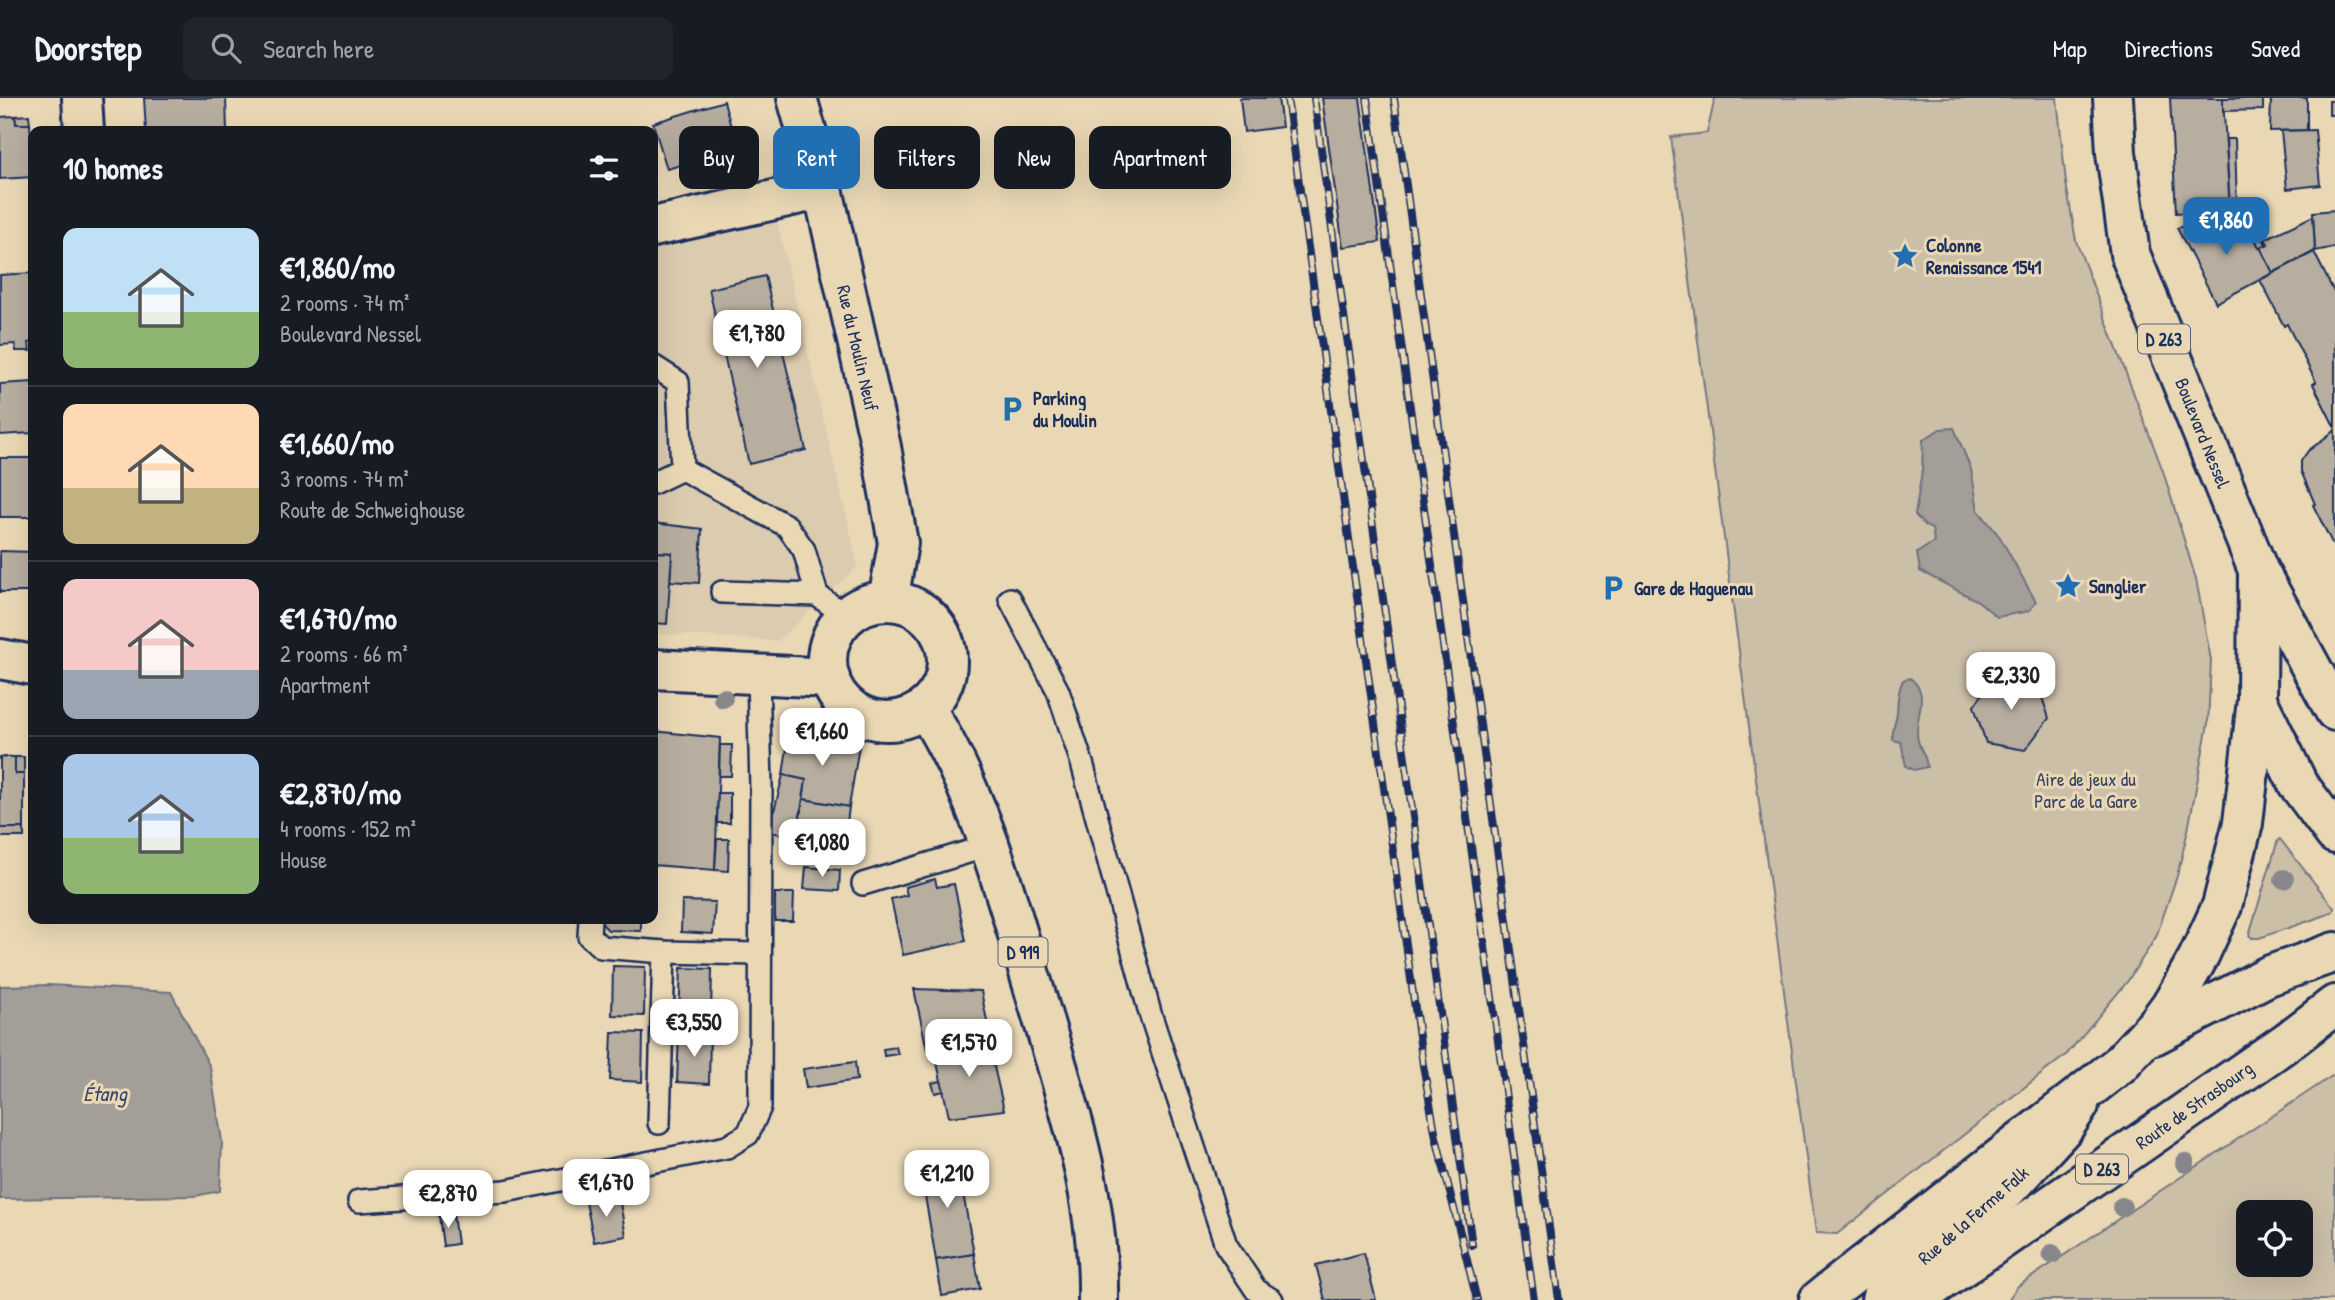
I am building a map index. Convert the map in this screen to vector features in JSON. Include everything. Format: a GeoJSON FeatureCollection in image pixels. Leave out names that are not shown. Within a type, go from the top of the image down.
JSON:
{"type":"FeatureCollection","features":[{"type":"Feature","properties":{"kind":"main road"},"geometry":{"type":"LineString","coordinates":[[82,98],[84,126]]}},
{"type":"Feature","properties":{"kind":"main road","name":"Rue du Moulin Neuf"},"geometry":{"type":"LineString","coordinates":[[797,98],[805,126]]}},
{"type":"Feature","properties":{"kind":"main road","name":"Boulevard Nessel"},"geometry":{"type":"LineString","coordinates":[[2113,98],[2116,153],[2130,254],[2258,570],[2335,711]]}},
{"type":"Feature","properties":{"kind":"main road"},"geometry":{"type":"LineString","coordinates":[[658,226],[823,189]]}},
{"type":"Feature","properties":{"kind":"main road","name":"Rue du Moulin Neuf"},"geometry":{"type":"LineString","coordinates":[[823,189],[881,447],[898,543],[888,601]]}},
{"type":"Feature","properties":{"kind":"main road"},"geometry":{"type":"LineString","coordinates":[[1819,1300],[2087,1092],[2119,1065],[2174,1001],[2222,906],[2243,822],[2257,701],[2258,570]]}},
{"type":"Feature","properties":{"kind":"main road"},"geometry":{"type":"LineString","coordinates":[[888,601],[920,610],[941,634],[947,653],[947,673],[939,691],[925,708],[910,717],[890,721],[871,719],[853,711],[838,696],[830,678],[827,660],[830,641],[847,617],[870,604],[888,601]]}},
{"type":"Feature","properties":{"kind":"main road"},"geometry":{"type":"LineString","coordinates":[[0,659],[28,664]]}},
{"type":"Feature","properties":{"kind":"main road"},"geometry":{"type":"LineString","coordinates":[[658,669],[830,678]]}},
{"type":"Feature","properties":{"kind":"main road"},"geometry":{"type":"LineString","coordinates":[[2257,701],[2298,784],[2335,834]]}},
{"type":"Feature","properties":{"kind":"main road","name":"D 919"},"geometry":{"type":"LineString","coordinates":[[925,708],[958,768],[991,845],[1084,1165],[1096,1242],[1098,1300]]}},
{"type":"Feature","properties":{"kind":"main road"},"geometry":{"type":"LineString","coordinates":[[2140,1043],[2268,976],[2335,952]]}},
{"type":"Feature","properties":{"kind":"main road","name":"Route de Strasbourg"},"geometry":{"type":"LineString","coordinates":[[1914,1300],[2291,1039],[2335,1005]]}},
{"type":"Feature","properties":{"kind":"main road","name":"Rue de la Ferme Falk"},"geometry":{"type":"LineString","coordinates":[[1881,1300],[1884,1289],[2007,1189],[2064,1127],[2087,1092]]}},
{"type":"Feature","properties":{"kind":"lane"},"geometry":{"type":"LineString","coordinates":[[658,369],[678,382],[682,469]]}},
{"type":"Feature","properties":{"kind":"lane"},"geometry":{"type":"LineString","coordinates":[[658,481],[682,469]]}},
{"type":"Feature","properties":{"kind":"lane"},"geometry":{"type":"LineString","coordinates":[[682,469],[787,526],[804,550],[817,595]]}},
{"type":"Feature","properties":{"kind":"lane"},"geometry":{"type":"LineString","coordinates":[[722,592],[817,595],[847,617]]}},
{"type":"Feature","properties":{"kind":"lane"},"geometry":{"type":"LineString","coordinates":[[1010,599],[1058,691],[1082,764],[1150,1013],[1226,1245],[1256,1290],[1272,1300]]}},
{"type":"Feature","properties":{"kind":"lane"},"geometry":{"type":"LineString","coordinates":[[359,1201],[505,1191],[727,1147],[748,1134],[760,1107],[761,786],[758,676]]}},
{"type":"Feature","properties":{"kind":"lane"},"geometry":{"type":"LineString","coordinates":[[863,884],[991,845]]}},
{"type":"Feature","properties":{"kind":"lane"},"geometry":{"type":"LineString","coordinates":[[590,924],[589,936],[601,947],[664,952],[759,954]]}},
{"type":"Feature","properties":{"kind":"lane"},"geometry":{"type":"LineString","coordinates":[[659,1123],[664,952]]}},
{"type":"Feature","properties":{"kind":"shaded area"},"geometry":{"type":"Polygon","coordinates":[[[777,221],[858,566],[778,641],[658,633],[658,243],[777,221]]]}},
{"type":"Feature","properties":{"kind":"green space","name":"Aire de jeux du Parc de la Gare"},"geometry":{"type":"Polygon","coordinates":[[[1715,98],[2057,98],[2066,183],[2076,241],[2163,471],[2196,579],[2211,660],[2208,724],[2177,876],[2156,937],[2127,982],[2067,1054],[1837,1234],[1816,1233],[1671,137],[1707,133],[1715,98]]]}},
{"type":"Feature","properties":{"kind":"green space"},"geometry":{"type":"Polygon","coordinates":[[[2280,839],[2334,908],[2326,915],[2252,938],[2249,935],[2280,839]]]}},
{"type":"Feature","properties":{"kind":"green space"},"geometry":{"type":"Polygon","coordinates":[[[2335,1074],[2335,1300],[2008,1300],[2018,1286],[2335,1074]]]}},
{"type":"Feature","properties":{"kind":"water"},"geometry":{"type":"Polygon","coordinates":[[[1954,428],[1971,469],[1978,510],[2000,537],[2036,602],[2029,611],[1997,617],[1978,601],[1920,571],[1917,553],[1934,542],[1932,529],[1925,526],[1915,515],[1922,471],[1923,440],[1940,429],[1954,428]]]}},
{"type":"Feature","properties":{"kind":"water"},"geometry":{"type":"Polygon","coordinates":[[[1910,678],[1920,692],[1917,732],[1927,767],[1914,770],[1906,766],[1901,742],[1893,740],[1900,687],[1903,680],[1910,678]]]}},
{"type":"Feature","properties":{"kind":"water","name":"Étang"},"geometry":{"type":"Polygon","coordinates":[[[49,985],[171,992],[210,1067],[222,1141],[220,1191],[195,1196],[0,1199],[0,986],[49,985]]]}},
{"type":"Feature","properties":{"kind":"building"},"geometry":{"type":"Polygon","coordinates":[[[144,98],[226,98],[227,126],[146,126],[144,98]]]}},
{"type":"Feature","properties":{"kind":"building"},"geometry":{"type":"Polygon","coordinates":[[[1240,98],[1278,98],[1282,127],[1244,132],[1240,98]]]}},
{"type":"Feature","properties":{"kind":"building"},"geometry":{"type":"Polygon","coordinates":[[[1322,98],[1360,98],[1380,242],[1343,247],[1322,98]]]}},
{"type":"Feature","properties":{"kind":"building"},"geometry":{"type":"Polygon","coordinates":[[[2170,98],[2223,98],[2230,210],[2176,213],[2170,98]]]}},
{"type":"Feature","properties":{"kind":"building"},"geometry":{"type":"Polygon","coordinates":[[[2223,98],[2263,98],[2263,110],[2223,111],[2223,98]]]}},
{"type":"Feature","properties":{"kind":"building"},"geometry":{"type":"Polygon","coordinates":[[[2271,98],[2307,98],[2307,130],[2270,131],[2271,98]]]}},
{"type":"Feature","properties":{"kind":"building"},"geometry":{"type":"Polygon","coordinates":[[[724,101],[731,126],[679,126],[679,166],[667,169],[658,139],[658,126],[654,126],[653,123],[724,101]]]}},
{"type":"Feature","properties":{"kind":"building"},"geometry":{"type":"Polygon","coordinates":[[[2329,101],[2335,101],[2335,115],[2329,115],[2329,101]]]}},
{"type":"Feature","properties":{"kind":"building"},"geometry":{"type":"Polygon","coordinates":[[[29,115],[30,124],[16,124],[15,116],[29,115]]]}},
{"type":"Feature","properties":{"kind":"building"},"geometry":{"type":"Polygon","coordinates":[[[15,116],[16,124],[30,124],[28,177],[0,179],[0,117],[15,116]]]}},
{"type":"Feature","properties":{"kind":"building"},"geometry":{"type":"Polygon","coordinates":[[[2315,130],[2320,185],[2287,189],[2281,131],[2315,130]]]}},
{"type":"Feature","properties":{"kind":"building"},"geometry":{"type":"Polygon","coordinates":[[[2226,139],[2235,139],[2237,208],[2230,208],[2226,139]]]}},
{"type":"Feature","properties":{"kind":"building"},"geometry":{"type":"Polygon","coordinates":[[[2335,210],[2335,247],[2315,251],[2313,212],[2335,210]]]}},
{"type":"Feature","properties":{"kind":"building"},"geometry":{"type":"Polygon","coordinates":[[[2313,216],[2315,251],[2273,273],[2259,248],[2268,244],[2265,239],[2313,216]]]}},
{"type":"Feature","properties":{"kind":"building"},"geometry":{"type":"Polygon","coordinates":[[[2203,222],[2249,225],[2273,273],[2216,303],[2177,228],[2203,222]]]}},
{"type":"Feature","properties":{"kind":"building"},"geometry":{"type":"Polygon","coordinates":[[[2249,225],[2259,226],[2266,245],[2259,248],[2249,225]]]}},
{"type":"Feature","properties":{"kind":"building"},"geometry":{"type":"Polygon","coordinates":[[[2314,252],[2335,294],[2335,428],[2287,324],[2284,326],[2260,280],[2314,252]]]}},
{"type":"Feature","properties":{"kind":"building"},"geometry":{"type":"Polygon","coordinates":[[[28,273],[28,351],[16,351],[15,344],[0,345],[0,275],[28,273]]]}},
{"type":"Feature","properties":{"kind":"building"},"geometry":{"type":"Polygon","coordinates":[[[765,276],[806,450],[749,464],[709,289],[765,276]]]}},
{"type":"Feature","properties":{"kind":"building"},"geometry":{"type":"Polygon","coordinates":[[[28,382],[28,433],[0,435],[0,384],[28,382]]]}},
{"type":"Feature","properties":{"kind":"building"},"geometry":{"type":"Polygon","coordinates":[[[2335,430],[2335,549],[2313,505],[2315,504],[2301,471],[2301,461],[2308,451],[2335,430]]]}},
{"type":"Feature","properties":{"kind":"building"},"geometry":{"type":"Polygon","coordinates":[[[0,458],[28,458],[28,517],[0,517],[0,458]]]}},
{"type":"Feature","properties":{"kind":"building"},"geometry":{"type":"Polygon","coordinates":[[[658,524],[702,529],[699,583],[670,581],[672,553],[658,552],[658,524]]]}},
{"type":"Feature","properties":{"kind":"building"},"geometry":{"type":"Polygon","coordinates":[[[0,551],[28,552],[28,592],[0,592],[0,551]]]}},
{"type":"Feature","properties":{"kind":"building"},"geometry":{"type":"Polygon","coordinates":[[[658,552],[672,553],[667,624],[658,623],[658,552]]]}},
{"type":"Feature","properties":{"kind":"building"},"geometry":{"type":"Polygon","coordinates":[[[1997,674],[2036,680],[2049,718],[2025,750],[1986,743],[1974,706],[1997,674]]]}},
{"type":"Feature","properties":{"kind":"building"},"geometry":{"type":"Polygon","coordinates":[[[658,732],[720,738],[715,870],[658,865],[658,732]]]}},
{"type":"Feature","properties":{"kind":"building"},"geometry":{"type":"Polygon","coordinates":[[[789,734],[859,746],[849,807],[803,799],[806,780],[783,775],[789,734]]]}},
{"type":"Feature","properties":{"kind":"building"},"geometry":{"type":"Polygon","coordinates":[[[720,745],[732,745],[731,776],[719,776],[720,745]]]}},
{"type":"Feature","properties":{"kind":"building"},"geometry":{"type":"Polygon","coordinates":[[[0,757],[15,757],[15,774],[24,774],[24,828],[0,828],[0,757]]]}},
{"type":"Feature","properties":{"kind":"building"},"geometry":{"type":"Polygon","coordinates":[[[15,757],[24,757],[24,774],[15,774],[15,757]]]}},
{"type":"Feature","properties":{"kind":"building"},"geometry":{"type":"Polygon","coordinates":[[[783,775],[806,780],[797,837],[769,832],[783,775]]]}},
{"type":"Feature","properties":{"kind":"building"},"geometry":{"type":"Polygon","coordinates":[[[718,793],[730,793],[730,823],[717,823],[718,793]]]}},
{"type":"Feature","properties":{"kind":"building"},"geometry":{"type":"Polygon","coordinates":[[[803,799],[849,807],[844,845],[797,837],[803,799]]]}},
{"type":"Feature","properties":{"kind":"building"},"geometry":{"type":"Polygon","coordinates":[[[0,828],[24,828],[24,837],[0,837],[0,828]]]}},
{"type":"Feature","properties":{"kind":"building"},"geometry":{"type":"Polygon","coordinates":[[[717,839],[729,839],[728,871],[715,870],[717,839]]]}},
{"type":"Feature","properties":{"kind":"building"},"geometry":{"type":"Polygon","coordinates":[[[806,867],[840,870],[839,891],[804,889],[806,867]]]}},
{"type":"Feature","properties":{"kind":"building"},"geometry":{"type":"Polygon","coordinates":[[[935,879],[937,887],[954,884],[966,941],[903,955],[891,899],[907,895],[905,887],[935,879]]]}},
{"type":"Feature","properties":{"kind":"building"},"geometry":{"type":"Polygon","coordinates":[[[775,893],[794,893],[793,921],[775,921],[775,893]]]}},
{"type":"Feature","properties":{"kind":"building"},"geometry":{"type":"Polygon","coordinates":[[[682,901],[715,902],[713,934],[681,932],[682,901]]]}},
{"type":"Feature","properties":{"kind":"building"},"geometry":{"type":"Polygon","coordinates":[[[602,924],[641,924],[641,931],[608,930],[602,924]]]}},
{"type":"Feature","properties":{"kind":"building"},"geometry":{"type":"Polygon","coordinates":[[[613,966],[645,967],[644,1016],[612,1015],[613,966]]]}},
{"type":"Feature","properties":{"kind":"building"},"geometry":{"type":"Polygon","coordinates":[[[681,968],[712,969],[711,1018],[679,1017],[681,968]]]}},
{"type":"Feature","properties":{"kind":"building"},"geometry":{"type":"Polygon","coordinates":[[[914,989],[981,991],[991,1041],[927,1050],[914,989]]]}},
{"type":"Feature","properties":{"kind":"building"},"geometry":{"type":"Polygon","coordinates":[[[612,1032],[643,1033],[642,1082],[610,1080],[612,1032]]]}},
{"type":"Feature","properties":{"kind":"building"},"geometry":{"type":"Polygon","coordinates":[[[679,1034],[710,1034],[709,1084],[677,1082],[679,1034]]]}},
{"type":"Feature","properties":{"kind":"building"},"geometry":{"type":"Polygon","coordinates":[[[988,1041],[1004,1110],[949,1117],[934,1049],[988,1041]]]}},
{"type":"Feature","properties":{"kind":"building"},"geometry":{"type":"Polygon","coordinates":[[[896,1047],[898,1054],[884,1056],[883,1049],[896,1047]]]}},
{"type":"Feature","properties":{"kind":"building"},"geometry":{"type":"Polygon","coordinates":[[[855,1062],[857,1080],[806,1088],[803,1069],[855,1062]]]}},
{"type":"Feature","properties":{"kind":"building"},"geometry":{"type":"Polygon","coordinates":[[[941,1081],[944,1091],[935,1093],[932,1083],[941,1081]]]}},
{"type":"Feature","properties":{"kind":"building"},"geometry":{"type":"Polygon","coordinates":[[[957,1160],[974,1254],[936,1260],[920,1167],[957,1160]]]}},
{"type":"Feature","properties":{"kind":"building"},"geometry":{"type":"Polygon","coordinates":[[[619,1197],[626,1236],[594,1242],[586,1202],[619,1197]]]}},
{"type":"Feature","properties":{"kind":"building"},"geometry":{"type":"Polygon","coordinates":[[[453,1214],[457,1244],[443,1246],[439,1216],[453,1214]]]}},
{"type":"Feature","properties":{"kind":"building"},"geometry":{"type":"Polygon","coordinates":[[[1364,1253],[1376,1300],[1325,1300],[1316,1265],[1364,1253]]]}},
{"type":"Feature","properties":{"kind":"building"},"geometry":{"type":"Polygon","coordinates":[[[974,1254],[980,1289],[942,1296],[936,1260],[974,1254]]]}},
{"type":"Feature","properties":{"kind":"railway"},"geometry":{"type":"LineString","coordinates":[[1287,98],[1423,1065],[1436,1137],[1477,1300]]}},
{"type":"Feature","properties":{"kind":"railway"},"geometry":{"type":"LineString","coordinates":[[1314,98],[1472,1245]]}},
{"type":"Feature","properties":{"kind":"railway"},"geometry":{"type":"LineString","coordinates":[[1367,98],[1534,1300]]}},
{"type":"Feature","properties":{"kind":"railway"},"geometry":{"type":"LineString","coordinates":[[1394,98],[1559,1300]]}},
{"type":"Feature","properties":{"kind":"place","name":"Colonne Renaissance 1541"},"geometry":{"type":"Point","coordinates":[1905,256]}},
{"type":"Feature","properties":{"kind":"place","name":"Parking du Moulin"},"geometry":{"type":"Point","coordinates":[1012,409]}},
{"type":"Feature","properties":{"kind":"place","name":"Sanglier"},"geometry":{"type":"Point","coordinates":[2068,586]}},
{"type":"Feature","properties":{"kind":"place","name":"Gare de Haguenau"},"geometry":{"type":"Point","coordinates":[1613,588]}}]}
